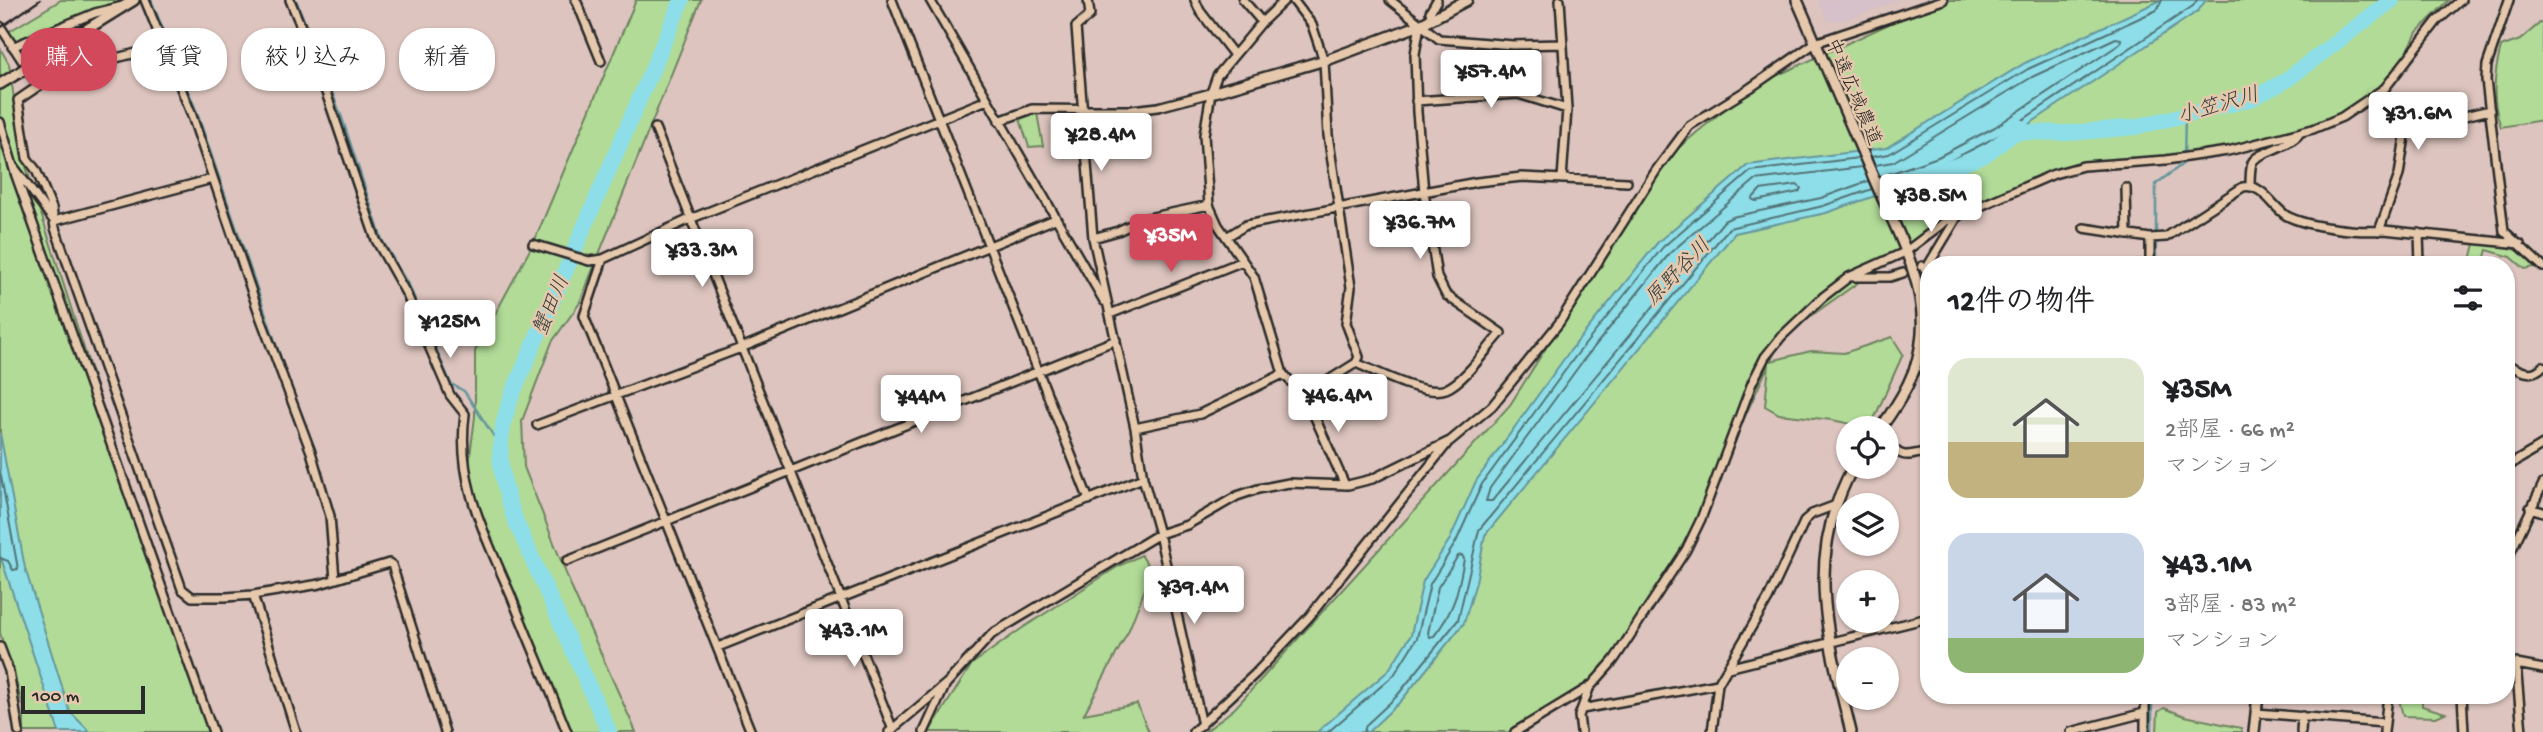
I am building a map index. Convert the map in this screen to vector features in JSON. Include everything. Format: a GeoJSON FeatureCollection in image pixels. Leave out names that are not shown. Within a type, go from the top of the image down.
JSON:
{"type":"FeatureCollection","features":[{"type":"Feature","properties":{"kind":"street"},"geometry":{"type":"LineString","coordinates":[[0,84],[134,0]]}},
{"type":"Feature","properties":{"kind":"street"},"geometry":{"type":"LineString","coordinates":[[145,0],[157,28]]}},
{"type":"Feature","properties":{"kind":"street"},"geometry":{"type":"LineString","coordinates":[[290,0],[316,63],[376,240],[407,295],[450,395],[465,414],[461,441],[465,474],[478,516],[567,732]]}},
{"type":"Feature","properties":{"kind":"street"},"geometry":{"type":"LineString","coordinates":[[576,0],[601,61]]}},
{"type":"Feature","properties":{"kind":"street"},"geometry":{"type":"LineString","coordinates":[[892,0],[1089,500]]}},
{"type":"Feature","properties":{"kind":"street"},"geometry":{"type":"LineString","coordinates":[[930,0],[1055,219],[1093,279],[1110,314]]}},
{"type":"Feature","properties":{"kind":"street"},"geometry":{"type":"LineString","coordinates":[[1088,0],[1090,15],[1076,27],[1093,238],[1135,428],[1143,478],[1159,534],[1202,725]]}},
{"type":"Feature","properties":{"kind":"street"},"geometry":{"type":"LineString","coordinates":[[1195,0],[1200,11],[1234,55]]}},
{"type":"Feature","properties":{"kind":"street"},"geometry":{"type":"LineString","coordinates":[[1243,0],[1262,23]]}},
{"type":"Feature","properties":{"kind":"street"},"geometry":{"type":"LineString","coordinates":[[1285,0],[1217,76],[1211,93],[1204,135],[1209,205],[1218,225],[1254,277],[1283,374],[1305,395],[1345,485]]}},
{"type":"Feature","properties":{"kind":"street"},"geometry":{"type":"LineString","coordinates":[[1293,0],[1312,25],[1325,61],[1328,135],[1352,287],[1346,323],[1359,357],[1356,363],[1305,395]]}},
{"type":"Feature","properties":{"kind":"street"},"geometry":{"type":"LineString","coordinates":[[1390,0],[1439,39],[1513,45],[1563,44]]}},
{"type":"Feature","properties":{"kind":"street"},"geometry":{"type":"LineString","coordinates":[[1432,19],[1430,12],[1437,0]]}},
{"type":"Feature","properties":{"kind":"street"},"geometry":{"type":"LineString","coordinates":[[999,121],[1032,108],[1158,107],[1325,61],[1420,25],[1467,0]]}},
{"type":"Feature","properties":{"kind":"street"},"geometry":{"type":"LineString","coordinates":[[1560,0],[1567,109],[1562,179]]}},
{"type":"Feature","properties":{"kind":"street","name":"中遠広域農道"},"geometry":{"type":"LineString","coordinates":[[1797,0],[1901,240],[1918,291],[1920,312]]}},
{"type":"Feature","properties":{"kind":"street"},"geometry":{"type":"LineString","coordinates":[[1193,732],[1255,674],[1309,617],[1450,441],[1492,406],[1559,323],[1657,169],[1689,126],[1818,47],[1943,0]]}},
{"type":"Feature","properties":{"kind":"street"},"geometry":{"type":"LineString","coordinates":[[1515,732],[1591,685],[1614,660],[1686,550],[1701,519],[1744,403],[1765,357],[1803,315],[1849,277],[1905,252],[1946,221],[2027,184],[2083,166],[2197,157],[2300,133],[2342,117],[2385,88],[2437,21],[2461,0]]}},
{"type":"Feature","properties":{"kind":"street"},"geometry":{"type":"LineString","coordinates":[[2509,0],[2487,65],[2486,80],[2499,206],[2504,230],[2543,267]]}},
{"type":"Feature","properties":{"kind":"street"},"geometry":{"type":"LineString","coordinates":[[12,47],[95,13],[124,6]]}},
{"type":"Feature","properties":{"kind":"street"},"geometry":{"type":"LineString","coordinates":[[1356,363],[1408,384],[1433,390],[1447,388],[1464,375],[1501,333],[1446,295],[1437,277],[1424,192],[1416,101],[1415,54],[1420,25]]}},
{"type":"Feature","properties":{"kind":"street"},"geometry":{"type":"LineString","coordinates":[[0,26],[21,60]]}},
{"type":"Feature","properties":{"kind":"street"},"geometry":{"type":"LineString","coordinates":[[30,91],[18,100],[27,158],[36,170],[52,208],[54,221],[182,589],[192,597],[253,595],[296,589],[384,562],[392,565],[445,732]]}},
{"type":"Feature","properties":{"kind":"street"},"geometry":{"type":"LineString","coordinates":[[182,91],[322,484],[332,530],[334,579]]}},
{"type":"Feature","properties":{"kind":"street"},"geometry":{"type":"LineString","coordinates":[[1416,101],[1518,94],[1567,109]]}},
{"type":"Feature","properties":{"kind":"street"},"geometry":{"type":"LineString","coordinates":[[533,244],[589,261],[603,259],[690,219],[986,100]]}},
{"type":"Feature","properties":{"kind":"street"},"geometry":{"type":"LineString","coordinates":[[2379,231],[2399,175],[2406,130],[2490,110]]}},
{"type":"Feature","properties":{"kind":"street"},"geometry":{"type":"LineString","coordinates":[[0,122],[12,163],[213,732]]}},
{"type":"Feature","properties":{"kind":"street"},"geometry":{"type":"LineString","coordinates":[[655,128],[891,731],[947,683],[992,634],[1159,534],[1187,525],[1225,502],[1258,489],[1289,483],[1345,485],[1372,479],[1450,441]]}},
{"type":"Feature","properties":{"kind":"street"},"geometry":{"type":"LineString","coordinates":[[2250,186],[2252,162],[2257,156],[2282,148],[2294,141],[2300,133]]}},
{"type":"Feature","properties":{"kind":"street"},"geometry":{"type":"LineString","coordinates":[[12,163],[54,221]]}},
{"type":"Feature","properties":{"kind":"street"},"geometry":{"type":"LineString","coordinates":[[1228,236],[1246,225],[1477,182],[1522,177],[1627,182]]}},
{"type":"Feature","properties":{"kind":"street"},"geometry":{"type":"LineString","coordinates":[[54,221],[212,179]]}},
{"type":"Feature","properties":{"kind":"street"},"geometry":{"type":"LineString","coordinates":[[2084,228],[2151,238],[2166,237],[2243,187],[2250,186],[2258,189],[2284,214],[2299,221],[2366,232],[2419,233],[2520,244]]}},
{"type":"Feature","properties":{"kind":"street"},"geometry":{"type":"LineString","coordinates":[[2126,188],[2127,235]]}},
{"type":"Feature","properties":{"kind":"street"},"geometry":{"type":"LineString","coordinates":[[1093,238],[1118,231],[1143,219],[1209,205]]}},
{"type":"Feature","properties":{"kind":"street"},"geometry":{"type":"LineString","coordinates":[[1934,256],[1958,216]]}},
{"type":"Feature","properties":{"kind":"street"},"geometry":{"type":"LineString","coordinates":[[537,425],[741,348],[1055,219]]}},
{"type":"Feature","properties":{"kind":"street"},"geometry":{"type":"LineString","coordinates":[[2419,233],[2420,256]]}},
{"type":"Feature","properties":{"kind":"street"},"geometry":{"type":"LineString","coordinates":[[2150,256],[2151,238]]}},
{"type":"Feature","properties":{"kind":"street"},"geometry":{"type":"LineString","coordinates":[[603,259],[584,316],[751,732]]}},
{"type":"Feature","properties":{"kind":"street"},"geometry":{"type":"LineString","coordinates":[[1110,314],[1243,261]]}},
{"type":"Feature","properties":{"kind":"street"},"geometry":{"type":"LineString","coordinates":[[1849,277],[1890,277],[1903,273]]}},
{"type":"Feature","properties":{"kind":"street"},"geometry":{"type":"LineString","coordinates":[[567,561],[1116,340]]}},
{"type":"Feature","properties":{"kind":"street","name":"中遠広域農道"},"geometry":{"type":"LineString","coordinates":[[1889,416],[1907,388],[1920,343]]}},
{"type":"Feature","properties":{"kind":"street"},"geometry":{"type":"LineString","coordinates":[[2515,368],[2531,374],[2543,366]]}},
{"type":"Feature","properties":{"kind":"street"},"geometry":{"type":"LineString","coordinates":[[1135,428],[1200,414],[1283,374]]}},
{"type":"Feature","properties":{"kind":"street"},"geometry":{"type":"LineString","coordinates":[[2515,461],[2543,444]]}},
{"type":"Feature","properties":{"kind":"street"},"geometry":{"type":"LineString","coordinates":[[1899,454],[1905,456],[1920,453]]}},
{"type":"Feature","properties":{"kind":"street"},"geometry":{"type":"LineString","coordinates":[[718,647],[1143,478]]}},
{"type":"Feature","properties":{"kind":"street"},"geometry":{"type":"LineString","coordinates":[[2515,540],[2543,484]]}},
{"type":"Feature","properties":{"kind":"street"},"geometry":{"type":"LineString","coordinates":[[1836,505],[1824,569],[1824,610],[1829,643],[1851,732]]}},
{"type":"Feature","properties":{"kind":"street"},"geometry":{"type":"LineString","coordinates":[[1712,732],[1718,684],[1768,599],[1805,520],[1812,514],[1836,505]]}},
{"type":"Feature","properties":{"kind":"street"},"geometry":{"type":"LineString","coordinates":[[2530,508],[2543,512]]}},
{"type":"Feature","properties":{"kind":"street"},"geometry":{"type":"LineString","coordinates":[[253,595],[296,732]]}},
{"type":"Feature","properties":{"kind":"street"},"geometry":{"type":"LineString","coordinates":[[1728,668],[1920,620]]}},
{"type":"Feature","properties":{"kind":"street"},"geometry":{"type":"LineString","coordinates":[[0,649],[9,671],[19,732]]}},
{"type":"Feature","properties":{"kind":"street"},"geometry":{"type":"LineString","coordinates":[[2522,732],[2516,663],[2543,669]]}},
{"type":"Feature","properties":{"kind":"street"},"geometry":{"type":"LineString","coordinates":[[924,732],[947,683]]}},
{"type":"Feature","properties":{"kind":"street"},"geometry":{"type":"LineString","coordinates":[[1582,709],[1718,684]]}},
{"type":"Feature","properties":{"kind":"street"},"geometry":{"type":"LineString","coordinates":[[1581,732],[1579,716],[1591,685]]}},
{"type":"Feature","properties":{"kind":"street"},"geometry":{"type":"LineString","coordinates":[[2144,704],[2145,732]]}},
{"type":"Feature","properties":{"kind":"street"},"geometry":{"type":"LineString","coordinates":[[2254,732],[2257,704]]}},
{"type":"Feature","properties":{"kind":"street"},"geometry":{"type":"LineString","coordinates":[[2384,732],[2387,704]]}},
{"type":"Feature","properties":{"kind":"street"},"geometry":{"type":"LineString","coordinates":[[2462,704],[2463,732]]}},
{"type":"Feature","properties":{"kind":"street"},"geometry":{"type":"LineString","coordinates":[[2071,732],[2144,713]]}},
{"type":"Feature","properties":{"kind":"street"},"geometry":{"type":"LineString","coordinates":[[2256,713],[2385,723]]}},
{"type":"Feature","properties":{"kind":"street"},"geometry":{"type":"LineString","coordinates":[[2301,732],[2302,716]]}},
{"type":"Feature","properties":{"kind":"shaded area"},"geometry":{"type":"Polygon","coordinates":[[[1818,0],[1900,0],[1844,20],[1827,21],[1818,0]]]}},
{"type":"Feature","properties":{"kind":"green space"},"geometry":{"type":"Polygon","coordinates":[[[61,0],[121,0],[78,28],[21,28],[21,54],[8,32],[61,0]]]}},
{"type":"Feature","properties":{"kind":"green space"},"geometry":{"type":"Polygon","coordinates":[[[636,0],[701,0],[579,304],[552,342],[522,421],[524,467],[573,591],[636,732],[571,732],[486,529],[468,471],[475,417],[475,351],[533,244],[636,0]]]}},
{"type":"Feature","properties":{"kind":"green space"},"geometry":{"type":"Polygon","coordinates":[[[1941,0],[2449,0],[2417,32],[2400,67],[2359,107],[2299,133],[2178,159],[2112,162],[2044,174],[1957,213],[1781,337],[1771,361],[1811,351],[1844,353],[1892,337],[1903,354],[1875,416],[1836,416],[1836,421],[1779,414],[1765,406],[1769,364],[1689,545],[1654,602],[1585,689],[1510,732],[1205,732],[1235,708],[1510,405],[1664,160],[1750,88],[1941,0]]]}},
{"type":"Feature","properties":{"kind":"green space"},"geometry":{"type":"Polygon","coordinates":[[[2540,23],[2543,24],[2543,120],[2501,127],[2495,87],[2501,47],[2520,40],[2540,23]]]}},
{"type":"Feature","properties":{"kind":"green space"},"geometry":{"type":"Polygon","coordinates":[[[0,48],[9,64],[22,154],[209,732],[24,732],[24,708],[0,633],[0,48]]]}},
{"type":"Feature","properties":{"kind":"green space"},"geometry":{"type":"Polygon","coordinates":[[[1037,113],[1043,146],[1029,147],[1020,119],[1037,113]]]}},
{"type":"Feature","properties":{"kind":"green space"},"geometry":{"type":"Polygon","coordinates":[[[2491,241],[2523,252],[2534,267],[2525,269],[2515,260],[2515,256],[2487,250],[2485,256],[2472,256],[2475,244],[2491,241]]]}},
{"type":"Feature","properties":{"kind":"green space"},"geometry":{"type":"Polygon","coordinates":[[[1141,555],[1152,571],[1128,632],[1084,714],[1137,704],[1149,732],[929,732],[972,664],[1117,567],[1141,555]]]}},
{"type":"Feature","properties":{"kind":"green space"},"geometry":{"type":"Polygon","coordinates":[[[2400,704],[2422,704],[2445,713],[2436,717],[2403,716],[2400,704]]]}},
{"type":"Feature","properties":{"kind":"green space"},"geometry":{"type":"Polygon","coordinates":[[[2164,708],[2185,716],[2241,728],[2242,732],[2157,732],[2158,712],[2164,708]]]}},
{"type":"Feature","properties":{"kind":"water"},"geometry":{"type":"Polygon","coordinates":[[[2161,0],[2206,0],[2198,11],[2004,141],[1944,172],[1826,213],[1735,233],[1485,535],[1476,582],[1464,623],[1401,701],[1368,732],[1317,732],[1388,671],[1411,635],[1423,581],[1450,539],[1476,481],[1569,352],[1658,242],[1748,165],[1886,148],[2025,63],[2161,0]]]}},
{"type":"Feature","properties":{"kind":"water"},"geometry":{"type":"Polygon","coordinates":[[[0,433],[25,568],[70,712],[90,732],[59,732],[0,555],[0,433]]]}},
{"type":"Feature","properties":{"kind":"waterway"},"geometry":{"type":"LineString","coordinates":[[151,0],[196,110],[314,449],[331,508]]}},
{"type":"Feature","properties":{"kind":"waterway"},"geometry":{"type":"LineString","coordinates":[[296,0],[342,118],[382,240],[410,288],[451,384],[464,391],[501,447]]}},
{"type":"Feature","properties":{"kind":"waterway","name":"蟹田川"},"geometry":{"type":"LineString","coordinates":[[609,732],[516,522],[502,474],[502,429],[512,395],[682,0]]}},
{"type":"Feature","properties":{"kind":"waterway","name":"小笠沢川"},"geometry":{"type":"LineString","coordinates":[[2016,132],[2070,133],[2135,127],[2251,99],[2285,81],[2392,0]]}},
{"type":"Feature","properties":{"kind":"waterway"},"geometry":{"type":"LineString","coordinates":[[2156,256],[2156,184],[2184,163],[2185,116]]}},
{"type":"Feature","properties":{"kind":"waterway","name":"原野谷川"},"geometry":{"type":"LineString","coordinates":[[1907,184],[1983,156],[2021,128]]}},
{"type":"Feature","properties":{"kind":"waterway"},"geometry":{"type":"LineString","coordinates":[[334,521],[339,573],[337,577]]}},
{"type":"Feature","properties":{"kind":"waterway"},"geometry":{"type":"LineString","coordinates":[[258,597],[282,674]]}},
{"type":"Feature","properties":{"kind":"waterway"},"geometry":{"type":"LineString","coordinates":[[2152,704],[2152,732]]}},
{"type":"Feature","properties":{"kind":"railway"},"geometry":{"type":"LineString","coordinates":[[0,28],[40,0]]}}]}
